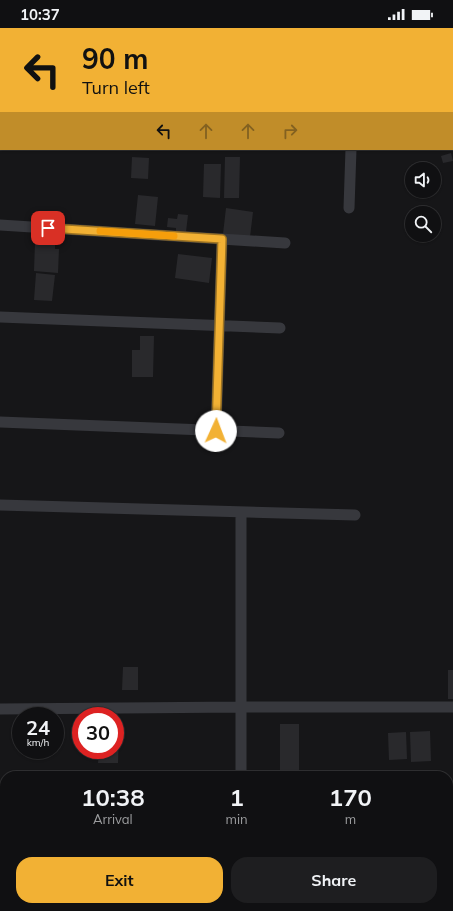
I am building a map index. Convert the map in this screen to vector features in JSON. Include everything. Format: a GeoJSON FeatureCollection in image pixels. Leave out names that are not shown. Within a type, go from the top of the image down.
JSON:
{"type":"FeatureCollection","features":[{"type":"Feature","properties":{"kind":"street"},"geometry":{"type":"LineString","coordinates":[[348,208],[351,150]]}},
{"type":"Feature","properties":{"kind":"street"},"geometry":{"type":"LineString","coordinates":[[0,225],[285,243]]}},
{"type":"Feature","properties":{"kind":"street"},"geometry":{"type":"LineString","coordinates":[[216,431],[222,239]]}},
{"type":"Feature","properties":{"kind":"street"},"geometry":{"type":"LineString","coordinates":[[0,317],[280,328]]}},
{"type":"Feature","properties":{"kind":"street"},"geometry":{"type":"LineString","coordinates":[[0,422],[279,433]]}},
{"type":"Feature","properties":{"kind":"street"},"geometry":{"type":"LineString","coordinates":[[0,505],[355,515]]}},
{"type":"Feature","properties":{"kind":"street"},"geometry":{"type":"LineString","coordinates":[[241,512],[241,771]]}},
{"type":"Feature","properties":{"kind":"street"},"geometry":{"type":"LineString","coordinates":[[0,709],[453,707]]}},
{"type":"Feature","properties":{"kind":"building"},"geometry":{"type":"Polygon","coordinates":[[[451,153],[453,161],[443,163],[441,156],[451,153]]]}},
{"type":"Feature","properties":{"kind":"building"},"geometry":{"type":"Polygon","coordinates":[[[132,157],[149,158],[148,179],[131,178],[132,157]]]}},
{"type":"Feature","properties":{"kind":"building"},"geometry":{"type":"Polygon","coordinates":[[[225,157],[240,157],[239,198],[224,198],[225,157]]]}},
{"type":"Feature","properties":{"kind":"building"},"geometry":{"type":"Polygon","coordinates":[[[204,164],[221,164],[220,198],[203,197],[204,164]]]}},
{"type":"Feature","properties":{"kind":"building"},"geometry":{"type":"Polygon","coordinates":[[[138,195],[158,197],[155,226],[135,224],[138,195]]]}},
{"type":"Feature","properties":{"kind":"building"},"geometry":{"type":"Polygon","coordinates":[[[226,208],[253,212],[250,237],[223,234],[226,208]]]}},
{"type":"Feature","properties":{"kind":"building"},"geometry":{"type":"Polygon","coordinates":[[[178,214],[188,215],[186,232],[176,232],[176,228],[167,227],[168,218],[177,219],[178,214]]]}},
{"type":"Feature","properties":{"kind":"building"},"geometry":{"type":"Polygon","coordinates":[[[43,239],[55,239],[55,249],[59,249],[58,273],[34,271],[35,243],[43,243],[43,239]]]}},
{"type":"Feature","properties":{"kind":"building"},"geometry":{"type":"Polygon","coordinates":[[[178,254],[212,258],[209,283],[175,278],[178,254]]]}},
{"type":"Feature","properties":{"kind":"building"},"geometry":{"type":"Polygon","coordinates":[[[36,273],[55,275],[52,301],[34,300],[36,273]]]}},
{"type":"Feature","properties":{"kind":"building"},"geometry":{"type":"Polygon","coordinates":[[[140,336],[154,336],[153,377],[132,377],[132,350],[140,350],[140,336]]]}},
{"type":"Feature","properties":{"kind":"building"},"geometry":{"type":"Polygon","coordinates":[[[123,667],[138,667],[138,690],[122,690],[123,667]]]}},
{"type":"Feature","properties":{"kind":"building"},"geometry":{"type":"Polygon","coordinates":[[[448,670],[453,670],[453,699],[448,699],[448,670]]]}},
{"type":"Feature","properties":{"kind":"building"},"geometry":{"type":"Polygon","coordinates":[[[280,724],[299,724],[299,771],[280,771],[280,724]]]}},
{"type":"Feature","properties":{"kind":"building"},"geometry":{"type":"Polygon","coordinates":[[[430,731],[431,761],[411,762],[410,732],[430,731]]]}},
{"type":"Feature","properties":{"kind":"building"},"geometry":{"type":"Polygon","coordinates":[[[406,732],[407,759],[389,760],[388,733],[406,732]]]}},
{"type":"Feature","properties":{"kind":"building"},"geometry":{"type":"Polygon","coordinates":[[[98,759],[118,759],[118,763],[98,763],[98,759]]]}},
{"type":"Feature","properties":{"kind":"building"},"geometry":{"type":"Polygon","coordinates":[[[143,770],[161,770],[161,771],[143,770]]]}},
{"type":"Feature","properties":{"kind":"slow traffic"},"geometry":{"type":"LineString","coordinates":[[100,231],[174,236]]}},
{"type":"Feature","properties":{"kind":"route"},"geometry":{"type":"LineString","coordinates":[[48,228],[222,239],[216,431]]}}]}
